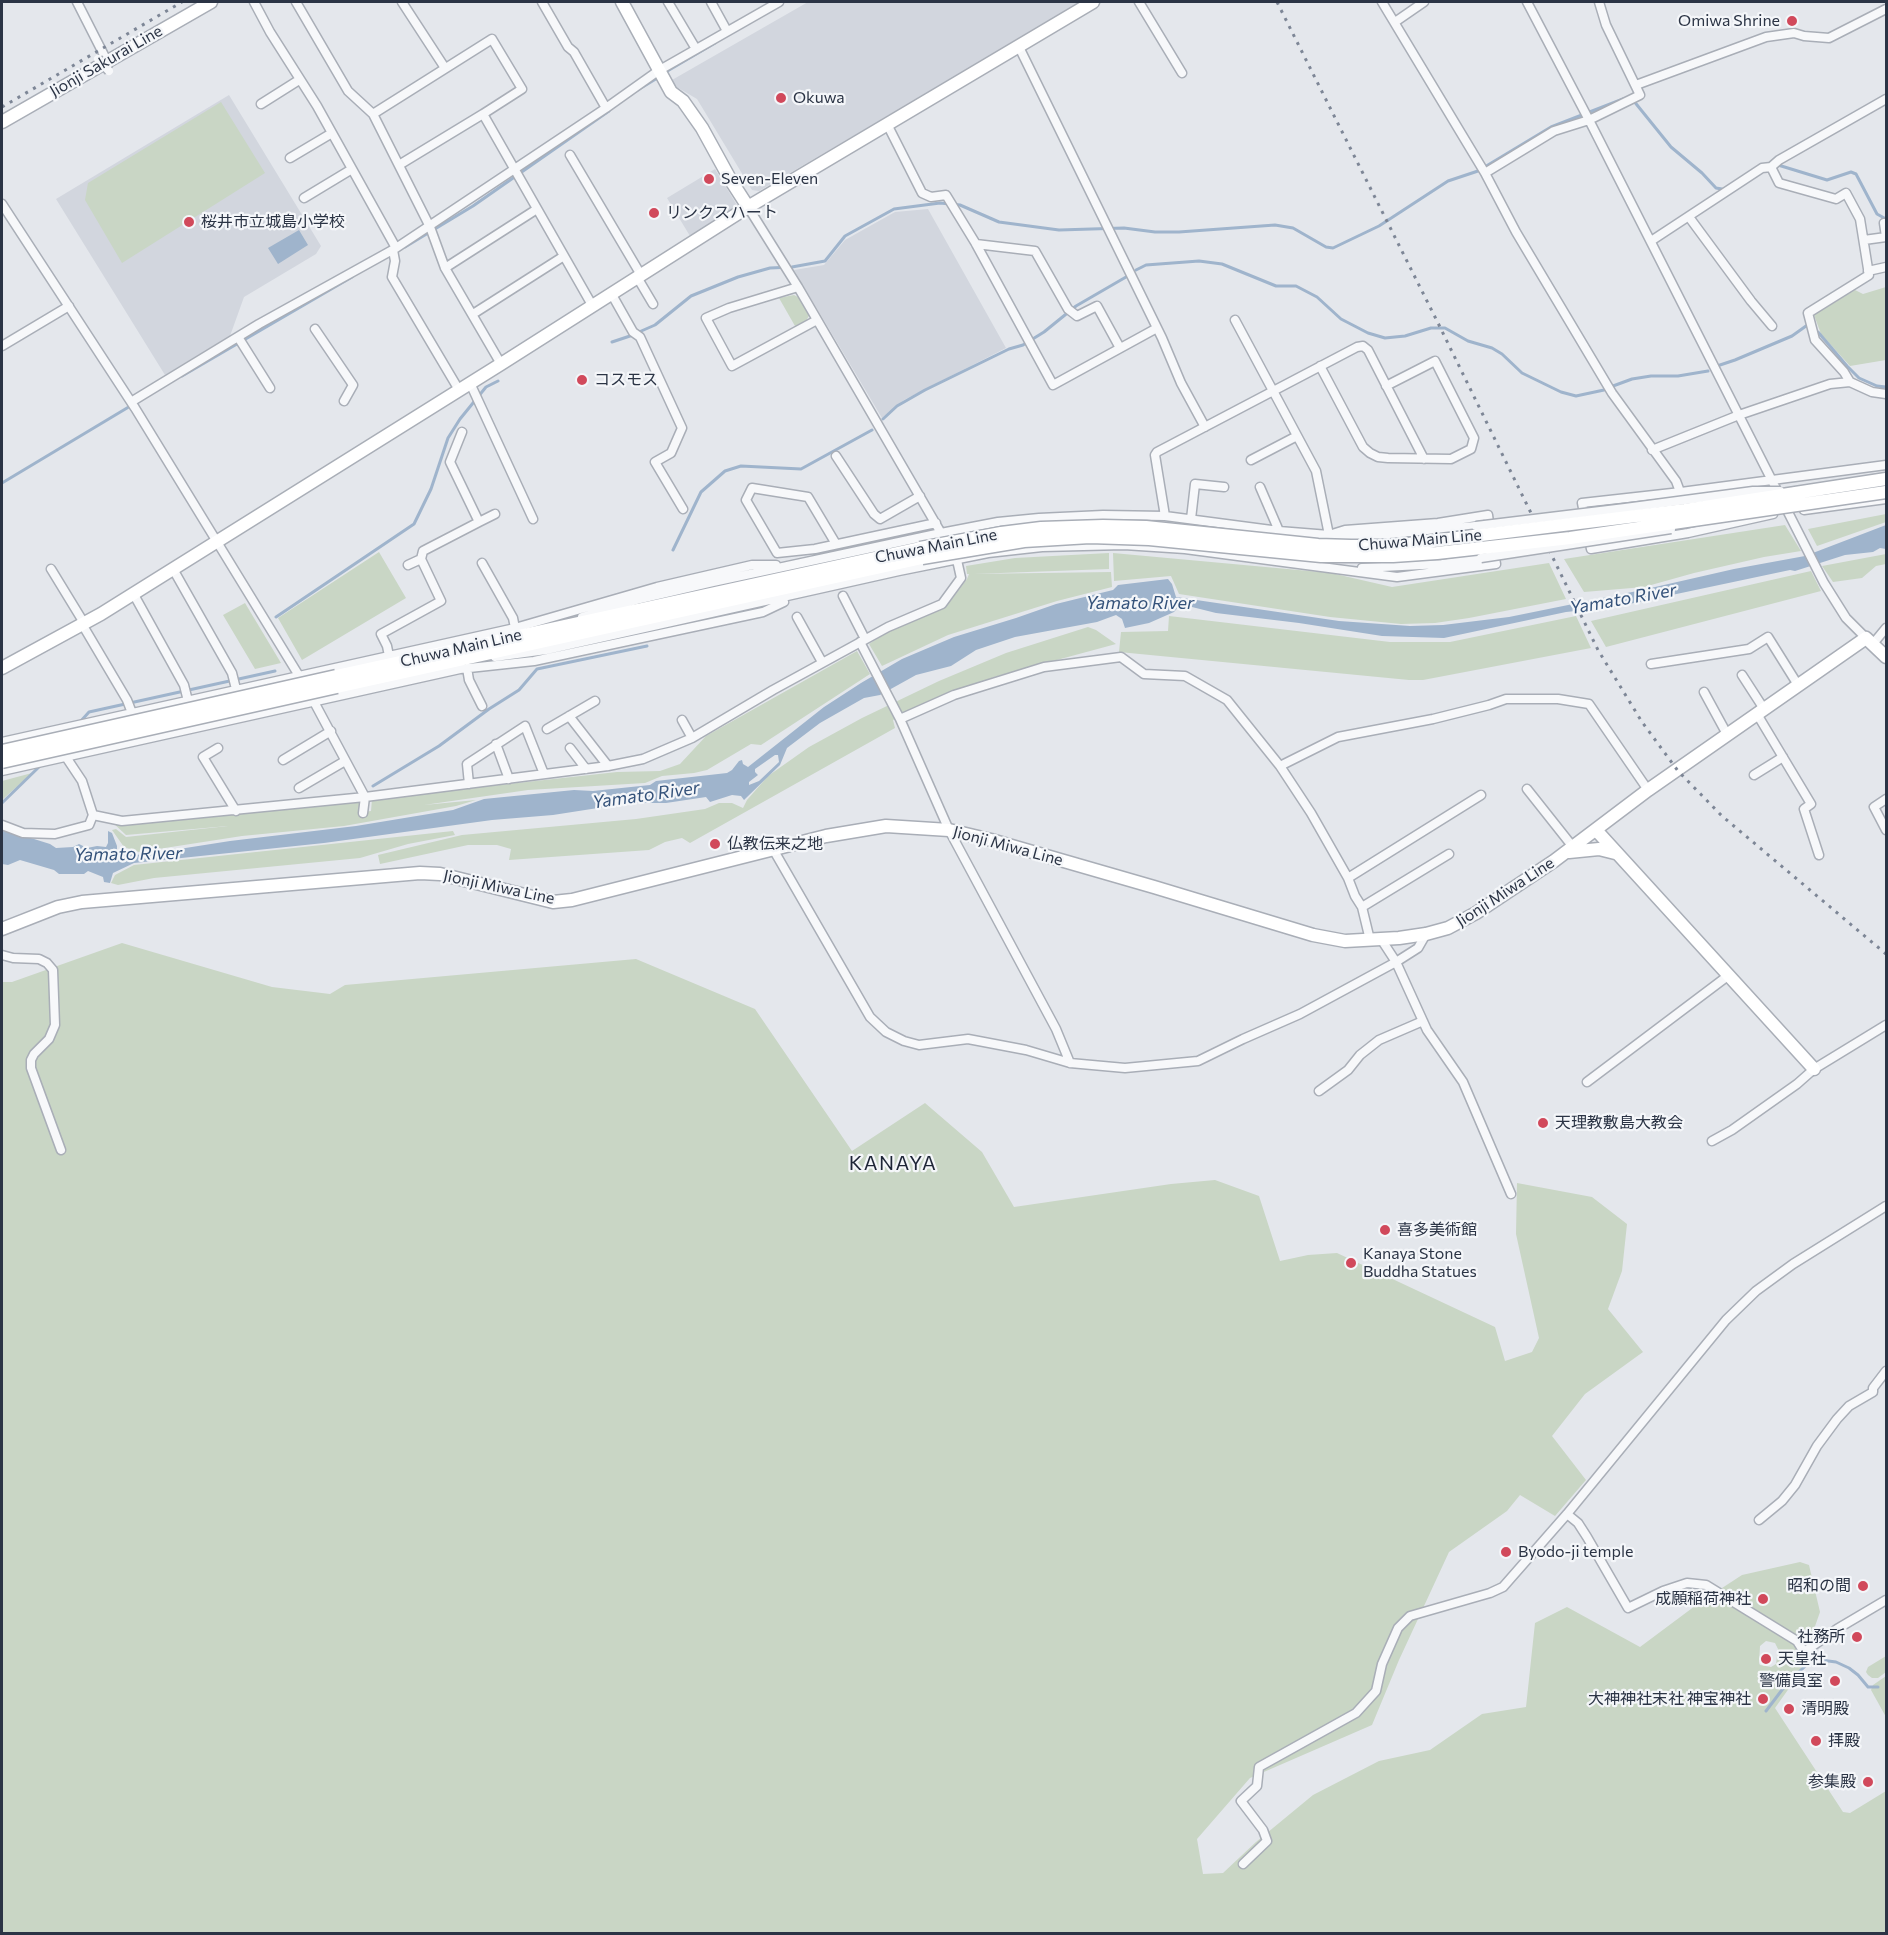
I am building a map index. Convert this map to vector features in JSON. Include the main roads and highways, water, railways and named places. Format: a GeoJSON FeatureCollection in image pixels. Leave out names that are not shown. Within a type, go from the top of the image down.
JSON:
{"type":"FeatureCollection","features":[{"type":"Feature","properties":{"kind":"main road","name":"Jionji Sakurai Line"},"geometry":{"type":"LineString","coordinates":[[2,122],[211,2]]}},
{"type":"Feature","properties":{"kind":"main road"},"geometry":{"type":"LineString","coordinates":[[622,2],[665,83],[671,92],[683,101],[702,128],[748,207]]}},
{"type":"Feature","properties":{"kind":"main road"},"geometry":{"type":"LineString","coordinates":[[2,668],[83,623],[217,542],[748,207],[1093,2]]}},
{"type":"Feature","properties":{"kind":"main road","name":"Chuwa Main Line"},"geometry":{"type":"LineString","coordinates":[[2,750],[337,682],[466,664],[921,553],[981,536],[1041,528],[1146,527],[1318,545],[1392,546],[1685,510],[1887,479]]}},
{"type":"Feature","properties":{"kind":"main road","name":"Chuwa Main Line"},"geometry":{"type":"LineString","coordinates":[[2,762],[548,629],[921,553],[1024,541],[1090,537],[1149,539],[1321,556],[1394,556],[1570,538],[1887,492]]}},
{"type":"Feature","properties":{"kind":"main road","name":"Jionji Miwa Line"},"geometry":{"type":"LineString","coordinates":[[2,929],[58,907],[82,903],[374,874],[440,874],[553,902],[572,900],[826,836],[886,826],[949,830],[991,840],[1313,936],[1345,941],[1426,934],[1448,928],[1476,913],[1569,850],[1648,790],[1798,685],[1869,641],[1887,657]]}},
{"type":"Feature","properties":{"kind":"main road"},"geometry":{"type":"LineString","coordinates":[[1596,830],[1814,1068]]}},
{"type":"Feature","properties":{"kind":"main road"},"geometry":{"type":"LineString","coordinates":[[1569,850],[1599,849],[1615,853]]}},
{"type":"Feature","properties":{"kind":"water"},"geometry":{"type":"Polygon","coordinates":[[[299,230],[308,245],[278,264],[268,248],[299,230]]]}},
{"type":"Feature","properties":{"kind":"water","name":"Yamato River"},"geometry":{"type":"Polygon","coordinates":[[[1886,525],[1886,549],[1880,548],[1873,552],[1845,555],[1795,571],[1790,570],[1615,607],[1566,612],[1444,638],[1382,636],[1216,613],[1188,606],[1179,606],[1174,612],[1149,623],[1125,628],[1122,619],[1116,615],[1097,622],[1015,637],[976,650],[951,666],[916,675],[880,695],[864,698],[820,723],[787,748],[780,765],[744,800],[741,796],[732,795],[710,802],[706,797],[666,803],[630,803],[553,815],[492,820],[324,843],[134,863],[113,873],[110,883],[104,882],[103,877],[88,871],[84,874],[59,874],[54,870],[20,860],[8,865],[2,864],[2,829],[56,848],[73,847],[79,844],[87,848],[106,847],[108,831],[112,833],[117,852],[141,855],[230,841],[356,826],[453,810],[484,799],[650,785],[656,781],[727,773],[742,760],[743,764],[748,767],[824,707],[902,659],[954,637],[1056,604],[1113,590],[1118,585],[1168,579],[1176,597],[1339,621],[1410,626],[1443,625],[1509,617],[1805,556],[1886,525]],[[778,755],[755,769],[758,775],[749,782],[749,785],[759,781],[779,762],[778,755]]]}},
{"type":"Feature","properties":{"kind":"waterway"},"geometry":{"type":"LineString","coordinates":[[664,73],[715,43]]}},
{"type":"Feature","properties":{"kind":"waterway"},"geometry":{"type":"LineString","coordinates":[[636,91],[659,77]]}},
{"type":"Feature","properties":{"kind":"waterway"},"geometry":{"type":"LineString","coordinates":[[639,332],[655,325],[691,296],[738,277],[770,268],[825,261],[845,236],[894,209],[940,203],[960,205],[999,222],[1059,230],[1124,228],[1179,232],[1275,225],[1293,228],[1326,247],[1333,248],[1379,226],[1448,181],[1478,171],[1551,127],[1623,99]]}},
{"type":"Feature","properties":{"kind":"waterway"},"geometry":{"type":"LineString","coordinates":[[1633,100],[1671,147],[1716,188],[1722,189]]}},
{"type":"Feature","properties":{"kind":"waterway"},"geometry":{"type":"LineString","coordinates":[[405,247],[473,206],[609,111]]}},
{"type":"Feature","properties":{"kind":"waterway"},"geometry":{"type":"LineString","coordinates":[[1778,165],[1827,180],[1851,172],[1856,174],[1877,214],[1886,219]]}},
{"type":"Feature","properties":{"kind":"waterway"},"geometry":{"type":"LineString","coordinates":[[1136,270],[1146,265],[1199,261],[1222,264],[1276,286],[1296,286],[1317,297],[1341,319],[1368,333],[1385,338],[1405,336],[1431,328],[1445,328],[1468,341],[1492,348],[1522,373],[1561,392],[1576,396],[1604,390]]}},
{"type":"Feature","properties":{"kind":"waterway"},"geometry":{"type":"LineString","coordinates":[[182,376],[352,277]]}},
{"type":"Feature","properties":{"kind":"waterway"},"geometry":{"type":"LineString","coordinates":[[883,419],[897,406],[925,390],[1009,349],[1023,345],[1044,332],[1076,306],[1126,277]]}},
{"type":"Feature","properties":{"kind":"waterway"},"geometry":{"type":"LineString","coordinates":[[1720,365],[1792,336],[1806,326]]}},
{"type":"Feature","properties":{"kind":"waterway"},"geometry":{"type":"LineString","coordinates":[[1818,332],[1859,378],[1877,386],[1886,387]]}},
{"type":"Feature","properties":{"kind":"waterway"},"geometry":{"type":"LineString","coordinates":[[612,342],[633,335]]}},
{"type":"Feature","properties":{"kind":"waterway"},"geometry":{"type":"LineString","coordinates":[[1613,386],[1632,379],[1678,376],[1708,371]]}},
{"type":"Feature","properties":{"kind":"waterway"},"geometry":{"type":"LineString","coordinates":[[276,617],[414,524],[431,489],[448,438],[486,387],[498,381]]}},
{"type":"Feature","properties":{"kind":"waterway"},"geometry":{"type":"LineString","coordinates":[[2,483],[132,405]]}},
{"type":"Feature","properties":{"kind":"waterway"},"geometry":{"type":"LineString","coordinates":[[673,550],[701,492],[725,471],[741,466],[801,469],[872,430]]}},
{"type":"Feature","properties":{"kind":"waterway"},"geometry":{"type":"LineString","coordinates":[[373,786],[439,746],[519,690],[537,669],[647,646]]}},
{"type":"Feature","properties":{"kind":"waterway"},"geometry":{"type":"LineString","coordinates":[[80,722],[89,712],[275,671]]}},
{"type":"Feature","properties":{"kind":"waterway"},"geometry":{"type":"LineString","coordinates":[[2,803],[41,765]]}},
{"type":"Feature","properties":{"kind":"waterway"},"geometry":{"type":"LineString","coordinates":[[1766,1711],[1788,1682],[1813,1659],[1836,1662],[1858,1675],[1868,1687],[1878,1687]]}},
{"type":"Feature","properties":{"kind":"railway"},"geometry":{"type":"LineString","coordinates":[[2,107],[182,2]]}},
{"type":"Feature","properties":{"kind":"railway"},"geometry":{"type":"LineString","coordinates":[[1277,2],[1598,650],[1642,722],[1678,771],[1722,816],[1886,954]]}},
{"type":"Feature","properties":{"kind":"place","name":"Omiwa Shrine"},"geometry":{"type":"Point","coordinates":[1792,21]}},
{"type":"Feature","properties":{"kind":"place","name":"Okuwa"},"geometry":{"type":"Point","coordinates":[781,98]}},
{"type":"Feature","properties":{"kind":"place","name":"Seven-Eleven"},"geometry":{"type":"Point","coordinates":[709,179]}},
{"type":"Feature","properties":{"kind":"place","name":"リンクスハート"},"geometry":{"type":"Point","coordinates":[654,213]}},
{"type":"Feature","properties":{"kind":"place","name":"桜井市立城島小学校"},"geometry":{"type":"Point","coordinates":[189,222]}},
{"type":"Feature","properties":{"kind":"place","name":"コスモス"},"geometry":{"type":"Point","coordinates":[582,380]}},
{"type":"Feature","properties":{"kind":"place","name":"仏教伝来之地"},"geometry":{"type":"Point","coordinates":[715,844]}},
{"type":"Feature","properties":{"kind":"place","name":"天理教敷島大教会"},"geometry":{"type":"Point","coordinates":[1543,1123]}},
{"type":"Feature","properties":{"kind":"place","name":"喜多美術館"},"geometry":{"type":"Point","coordinates":[1385,1230]}},
{"type":"Feature","properties":{"kind":"place","name":"Kanaya Stone Buddha Statues"},"geometry":{"type":"Point","coordinates":[1351,1263]}},
{"type":"Feature","properties":{"kind":"place","name":"Byodo-ji temple"},"geometry":{"type":"Point","coordinates":[1506,1552]}},
{"type":"Feature","properties":{"kind":"place","name":"昭和の間"},"geometry":{"type":"Point","coordinates":[1863,1586]}},
{"type":"Feature","properties":{"kind":"place","name":"成願稲荷神社"},"geometry":{"type":"Point","coordinates":[1763,1599]}},
{"type":"Feature","properties":{"kind":"place","name":"社務所"},"geometry":{"type":"Point","coordinates":[1857,1637]}},
{"type":"Feature","properties":{"kind":"place","name":"天皇社"},"geometry":{"type":"Point","coordinates":[1766,1659]}},
{"type":"Feature","properties":{"kind":"place","name":"警備員室"},"geometry":{"type":"Point","coordinates":[1835,1681]}},
{"type":"Feature","properties":{"kind":"place","name":"大神神社末社 神宝神社"},"geometry":{"type":"Point","coordinates":[1763,1699]}},
{"type":"Feature","properties":{"kind":"place","name":"清明殿"},"geometry":{"type":"Point","coordinates":[1789,1709]}},
{"type":"Feature","properties":{"kind":"place","name":"拝殿"},"geometry":{"type":"Point","coordinates":[1816,1741]}},
{"type":"Feature","properties":{"kind":"place","name":"参集殿"},"geometry":{"type":"Point","coordinates":[1868,1782]}},
{"type":"Feature","properties":{"kind":"district","name":"KANAYA"},"geometry":{"type":"Point","coordinates":[893,1163]}}]}
